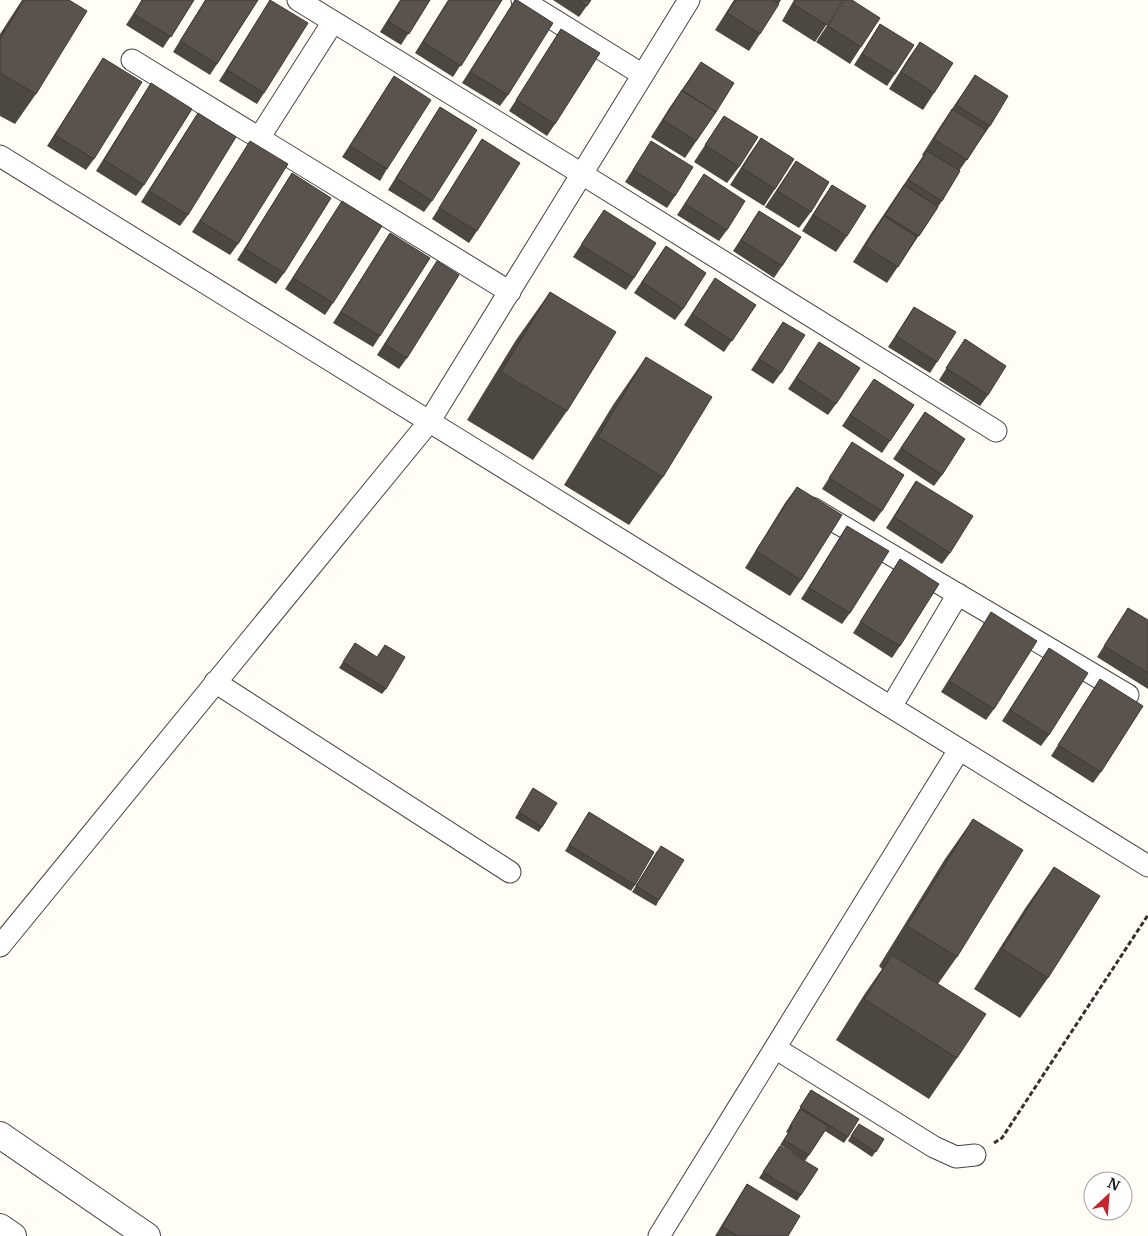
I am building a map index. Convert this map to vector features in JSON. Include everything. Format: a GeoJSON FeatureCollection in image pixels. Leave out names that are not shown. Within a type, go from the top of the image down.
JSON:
{"type":"FeatureCollection","features":[{"type":"Feature","properties":{"kind":"street"},"geometry":{"type":"LineString","coordinates":[[298,0],[996,430]]}},
{"type":"Feature","properties":{"kind":"street"},"geometry":{"type":"LineString","coordinates":[[522,0],[643,75]]}},
{"type":"Feature","properties":{"kind":"street"},"geometry":{"type":"LineString","coordinates":[[0,946],[429,422],[689,0]]}},
{"type":"Feature","properties":{"kind":"street"},"geometry":{"type":"LineString","coordinates":[[259,138],[333,22]]}},
{"type":"Feature","properties":{"kind":"street"},"geometry":{"type":"LineString","coordinates":[[132,60],[510,292]]}},
{"type":"Feature","properties":{"kind":"street"},"geometry":{"type":"LineString","coordinates":[[0,156],[1148,866]]}},
{"type":"Feature","properties":{"kind":"street"},"geometry":{"type":"LineString","coordinates":[[792,496],[1128,695]]}},
{"type":"Feature","properties":{"kind":"street"},"geometry":{"type":"LineString","coordinates":[[891,707],[958,594]]}},
{"type":"Feature","properties":{"kind":"street"},"geometry":{"type":"LineString","coordinates":[[215,682],[510,872]]}},
{"type":"Feature","properties":{"kind":"street"},"geometry":{"type":"LineString","coordinates":[[660,1236],[959,750]]}},
{"type":"Feature","properties":{"kind":"street"},"geometry":{"type":"LineString","coordinates":[[775,1048],[934,1147],[956,1157],[975,1155]]}},
{"type":"Feature","properties":{"kind":"street"},"geometry":{"type":"LineString","coordinates":[[0,1135],[147,1236]]}},
{"type":"Feature","properties":{"kind":"street"},"geometry":{"type":"LineString","coordinates":[[0,1227],[14,1236]]}},
{"type":"Feature","properties":{"kind":"path"},"geometry":{"type":"LineString","coordinates":[[975,1155],[1002,1138],[1148,915]]}},
{"type":"Feature","properties":{"kind":"building"},"geometry":{"type":"Polygon","coordinates":[[[24,0],[69,0],[87,11],[36,94],[0,73],[0,39],[24,0]]]}},
{"type":"Feature","properties":{"kind":"building"},"geometry":{"type":"Polygon","coordinates":[[[142,0],[194,0],[171,37],[134,14],[142,0]]]}},
{"type":"Feature","properties":{"kind":"building"},"geometry":{"type":"Polygon","coordinates":[[[206,0],[258,0],[217,64],[180,41],[206,0]]]}},
{"type":"Feature","properties":{"kind":"building"},"geometry":{"type":"Polygon","coordinates":[[[270,0],[308,23],[264,93],[227,70],[270,0]]]}},
{"type":"Feature","properties":{"kind":"building"},"geometry":{"type":"Polygon","coordinates":[[[401,0],[430,0],[409,34],[388,21],[401,0]]]}},
{"type":"Feature","properties":{"kind":"building"},"geometry":{"type":"Polygon","coordinates":[[[449,0],[502,0],[461,66],[423,42],[449,0]]]}},
{"type":"Feature","properties":{"kind":"building"},"geometry":{"type":"Polygon","coordinates":[[[515,0],[553,23],[508,95],[470,72],[515,0]]]}},
{"type":"Feature","properties":{"kind":"building"},"geometry":{"type":"Polygon","coordinates":[[[578,0],[591,0],[587,6],[578,0]]]}},
{"type":"Feature","properties":{"kind":"building"},"geometry":{"type":"Polygon","coordinates":[[[735,0],[772,0],[779,4],[760,34],[727,13],[735,0]]]}},
{"type":"Feature","properties":{"kind":"building"},"geometry":{"type":"Polygon","coordinates":[[[796,0],[843,0],[827,25],[793,4],[796,0]]]}},
{"type":"Feature","properties":{"kind":"building"},"geometry":{"type":"Polygon","coordinates":[[[844,0],[852,0],[880,18],[861,47],[828,26],[844,0]]]}},
{"type":"Feature","properties":{"kind":"building"},"geometry":{"type":"Polygon","coordinates":[[[880,24],[914,45],[895,74],[862,54],[880,24]]]}},
{"type":"Feature","properties":{"kind":"building"},"geometry":{"type":"Polygon","coordinates":[[[561,29],[600,53],[555,124],[516,100],[561,29]]]}},
{"type":"Feature","properties":{"kind":"building"},"geometry":{"type":"Polygon","coordinates":[[[920,42],[953,63],[934,93],[901,72],[920,42]]]}},
{"type":"Feature","properties":{"kind":"building"},"geometry":{"type":"Polygon","coordinates":[[[103,58],[142,82],[94,159],[55,135],[103,58]]]}},
{"type":"Feature","properties":{"kind":"building"},"geometry":{"type":"Polygon","coordinates":[[[701,62],[734,83],[716,112],[682,91],[701,62]]]}},
{"type":"Feature","properties":{"kind":"building"},"geometry":{"type":"Polygon","coordinates":[[[975,75],[1008,96],[990,126],[956,105],[975,75]]]}},
{"type":"Feature","properties":{"kind":"building"},"geometry":{"type":"Polygon","coordinates":[[[394,76],[431,100],[387,169],[350,146],[394,76]]]}},
{"type":"Feature","properties":{"kind":"building"},"geometry":{"type":"Polygon","coordinates":[[[151,83],[192,109],[144,185],[104,160],[151,83]]]}},
{"type":"Feature","properties":{"kind":"building"},"geometry":{"type":"Polygon","coordinates":[[[682,90],[716,112],[696,141],[663,120],[682,90]]]}},
{"type":"Feature","properties":{"kind":"building"},"geometry":{"type":"Polygon","coordinates":[[[440,107],[477,130],[432,201],[396,178],[440,107]]]}},
{"type":"Feature","properties":{"kind":"building"},"geometry":{"type":"Polygon","coordinates":[[[952,109],[986,130],[967,160],[934,139],[952,109]]]}},
{"type":"Feature","properties":{"kind":"building"},"geometry":{"type":"Polygon","coordinates":[[[198,113],[236,137],[188,215],[149,191],[198,113]]]}},
{"type":"Feature","properties":{"kind":"building"},"geometry":{"type":"Polygon","coordinates":[[[724,116],[758,137],[739,167],[705,145],[724,116]]]}},
{"type":"Feature","properties":{"kind":"building"},"geometry":{"type":"Polygon","coordinates":[[[761,138],[794,159],[775,189],[742,168],[761,138]]]}},
{"type":"Feature","properties":{"kind":"building"},"geometry":{"type":"Polygon","coordinates":[[[482,139],[520,163],[477,231],[439,208],[482,139]]]}},
{"type":"Feature","properties":{"kind":"building"},"geometry":{"type":"Polygon","coordinates":[[[250,141],[288,164],[238,244],[200,221],[250,141]]]}},
{"type":"Feature","properties":{"kind":"building"},"geometry":{"type":"Polygon","coordinates":[[[651,141],[693,167],[675,196],[633,170],[651,141]]]}},
{"type":"Feature","properties":{"kind":"building"},"geometry":{"type":"Polygon","coordinates":[[[927,151],[960,171],[942,201],[908,180],[927,151]]]}},
{"type":"Feature","properties":{"kind":"building"},"geometry":{"type":"Polygon","coordinates":[[[796,161],[829,182],[811,212],[777,191],[796,161]]]}},
{"type":"Feature","properties":{"kind":"building"},"geometry":{"type":"Polygon","coordinates":[[[292,173],[331,198],[284,273],[245,249],[292,173]]]}},
{"type":"Feature","properties":{"kind":"building"},"geometry":{"type":"Polygon","coordinates":[[[704,174],[745,201],[727,230],[685,204],[704,174]]]}},
{"type":"Feature","properties":{"kind":"building"},"geometry":{"type":"Polygon","coordinates":[[[832,185],[866,206],[847,236],[813,215],[832,185]]]}},
{"type":"Feature","properties":{"kind":"building"},"geometry":{"type":"Polygon","coordinates":[[[904,185],[938,207],[919,236],[885,215],[904,185]]]}},
{"type":"Feature","properties":{"kind":"building"},"geometry":{"type":"Polygon","coordinates":[[[342,201],[382,226],[333,303],[293,278],[342,201]]]}},
{"type":"Feature","properties":{"kind":"building"},"geometry":{"type":"Polygon","coordinates":[[[604,210],[656,243],[634,278],[581,245],[604,210]]]}},
{"type":"Feature","properties":{"kind":"building"},"geometry":{"type":"Polygon","coordinates":[[[759,211],[801,237],[782,266],[741,240],[759,211]]]}},
{"type":"Feature","properties":{"kind":"building"},"geometry":{"type":"Polygon","coordinates":[[[884,216],[917,237],[898,267],[865,246],[884,216]]]}},
{"type":"Feature","properties":{"kind":"building"},"geometry":{"type":"Polygon","coordinates":[[[390,233],[430,258],[380,336],[341,312],[390,233]]]}},
{"type":"Feature","properties":{"kind":"building"},"geometry":{"type":"Polygon","coordinates":[[[666,246],[706,273],[683,309],[642,282],[666,246]]]}},
{"type":"Feature","properties":{"kind":"building"},"geometry":{"type":"Polygon","coordinates":[[[437,261],[459,275],[407,358],[385,344],[437,261]]]}},
{"type":"Feature","properties":{"kind":"building"},"geometry":{"type":"Polygon","coordinates":[[[715,278],[756,305],[732,341],[692,314],[715,278]]]}},
{"type":"Feature","properties":{"kind":"building"},"geometry":{"type":"Polygon","coordinates":[[[550,292],[616,332],[567,411],[501,372],[550,292]]]}},
{"type":"Feature","properties":{"kind":"building"},"geometry":{"type":"Polygon","coordinates":[[[914,307],[956,332],[937,362],[896,336],[914,307]]]}},
{"type":"Feature","properties":{"kind":"building"},"geometry":{"type":"Polygon","coordinates":[[[783,322],[805,335],[781,373],[759,359],[783,322]]]}},
{"type":"Feature","properties":{"kind":"building"},"geometry":{"type":"Polygon","coordinates":[[[965,339],[1006,366],[988,395],[946,368],[965,339]]]}},
{"type":"Feature","properties":{"kind":"building"},"geometry":{"type":"Polygon","coordinates":[[[819,342],[860,368],[836,404],[796,378],[819,342]]]}},
{"type":"Feature","properties":{"kind":"building"},"geometry":{"type":"Polygon","coordinates":[[[646,357],[712,397],[663,477],[598,437],[646,357]]]}},
{"type":"Feature","properties":{"kind":"building"},"geometry":{"type":"Polygon","coordinates":[[[874,379],[914,405],[890,441],[850,415],[874,379]]]}},
{"type":"Feature","properties":{"kind":"building"},"geometry":{"type":"Polygon","coordinates":[[[925,412],[965,439],[942,475],[901,448],[925,412]]]}},
{"type":"Feature","properties":{"kind":"building"},"geometry":{"type":"Polygon","coordinates":[[[852,442],[904,475],[882,511],[829,478],[852,442]]]}},
{"type":"Feature","properties":{"kind":"building"},"geometry":{"type":"Polygon","coordinates":[[[916,481],[973,516],[950,553],[894,517],[916,481]]]}},
{"type":"Feature","properties":{"kind":"building"},"geometry":{"type":"Polygon","coordinates":[[[797,487],[842,515],[801,580],[756,551],[797,487]]]}},
{"type":"Feature","properties":{"kind":"building"},"geometry":{"type":"Polygon","coordinates":[[[847,526],[889,551],[850,613],[809,588],[847,526]]]}},
{"type":"Feature","properties":{"kind":"building"},"geometry":{"type":"Polygon","coordinates":[[[900,559],[939,584],[900,646],[860,622],[900,559]]]}},
{"type":"Feature","properties":{"kind":"building"},"geometry":{"type":"Polygon","coordinates":[[[1128,608],[1148,620],[1148,673],[1104,646],[1128,608]]]}},
{"type":"Feature","properties":{"kind":"building"},"geometry":{"type":"Polygon","coordinates":[[[991,612],[1037,641],[994,709],[949,681],[991,612]]]}},
{"type":"Feature","properties":{"kind":"building"},"geometry":{"type":"Polygon","coordinates":[[[355,643],[377,657],[385,645],[405,657],[386,689],[343,662],[355,643]]]}},
{"type":"Feature","properties":{"kind":"building"},"geometry":{"type":"Polygon","coordinates":[[[1049,648],[1088,673],[1049,735],[1010,710],[1049,648]]]}},
{"type":"Feature","properties":{"kind":"building"},"geometry":{"type":"Polygon","coordinates":[[[1100,679],[1143,706],[1101,772],[1058,745],[1100,679]]]}},
{"type":"Feature","properties":{"kind":"building"},"geometry":{"type":"Polygon","coordinates":[[[533,788],[557,803],[542,827],[519,812],[533,788]]]}},
{"type":"Feature","properties":{"kind":"building"},"geometry":{"type":"Polygon","coordinates":[[[589,812],[654,852],[635,885],[569,845],[589,812]]]}},
{"type":"Feature","properties":{"kind":"building"},"geometry":{"type":"Polygon","coordinates":[[[973,819],[1023,850],[957,957],[907,926],[973,819]]]}},
{"type":"Feature","properties":{"kind":"building"},"geometry":{"type":"Polygon","coordinates":[[[661,846],[684,860],[659,900],[636,886],[661,846]]]}},
{"type":"Feature","properties":{"kind":"building"},"geometry":{"type":"Polygon","coordinates":[[[1054,867],[1100,896],[1048,978],[1002,949],[1054,867]]]}},
{"type":"Feature","properties":{"kind":"building"},"geometry":{"type":"Polygon","coordinates":[[[892,955],[986,1014],[957,1058],[864,999],[892,955]]]}},
{"type":"Feature","properties":{"kind":"building"},"geometry":{"type":"Polygon","coordinates":[[[811,1090],[859,1119],[848,1137],[800,1107],[811,1090]]]}},
{"type":"Feature","properties":{"kind":"building"},"geometry":{"type":"Polygon","coordinates":[[[800,1109],[828,1126],[809,1155],[784,1140],[800,1109]]]}},
{"type":"Feature","properties":{"kind":"building"},"geometry":{"type":"Polygon","coordinates":[[[859,1124],[884,1139],[876,1152],[851,1136],[859,1124]]]}},
{"type":"Feature","properties":{"kind":"building"},"geometry":{"type":"Polygon","coordinates":[[[780,1146],[818,1169],[801,1195],[763,1172],[780,1146]]]}},
{"type":"Feature","properties":{"kind":"building"},"geometry":{"type":"Polygon","coordinates":[[[747,1184],[800,1216],[788,1236],[738,1236],[722,1227],[747,1184]]]}}]}
